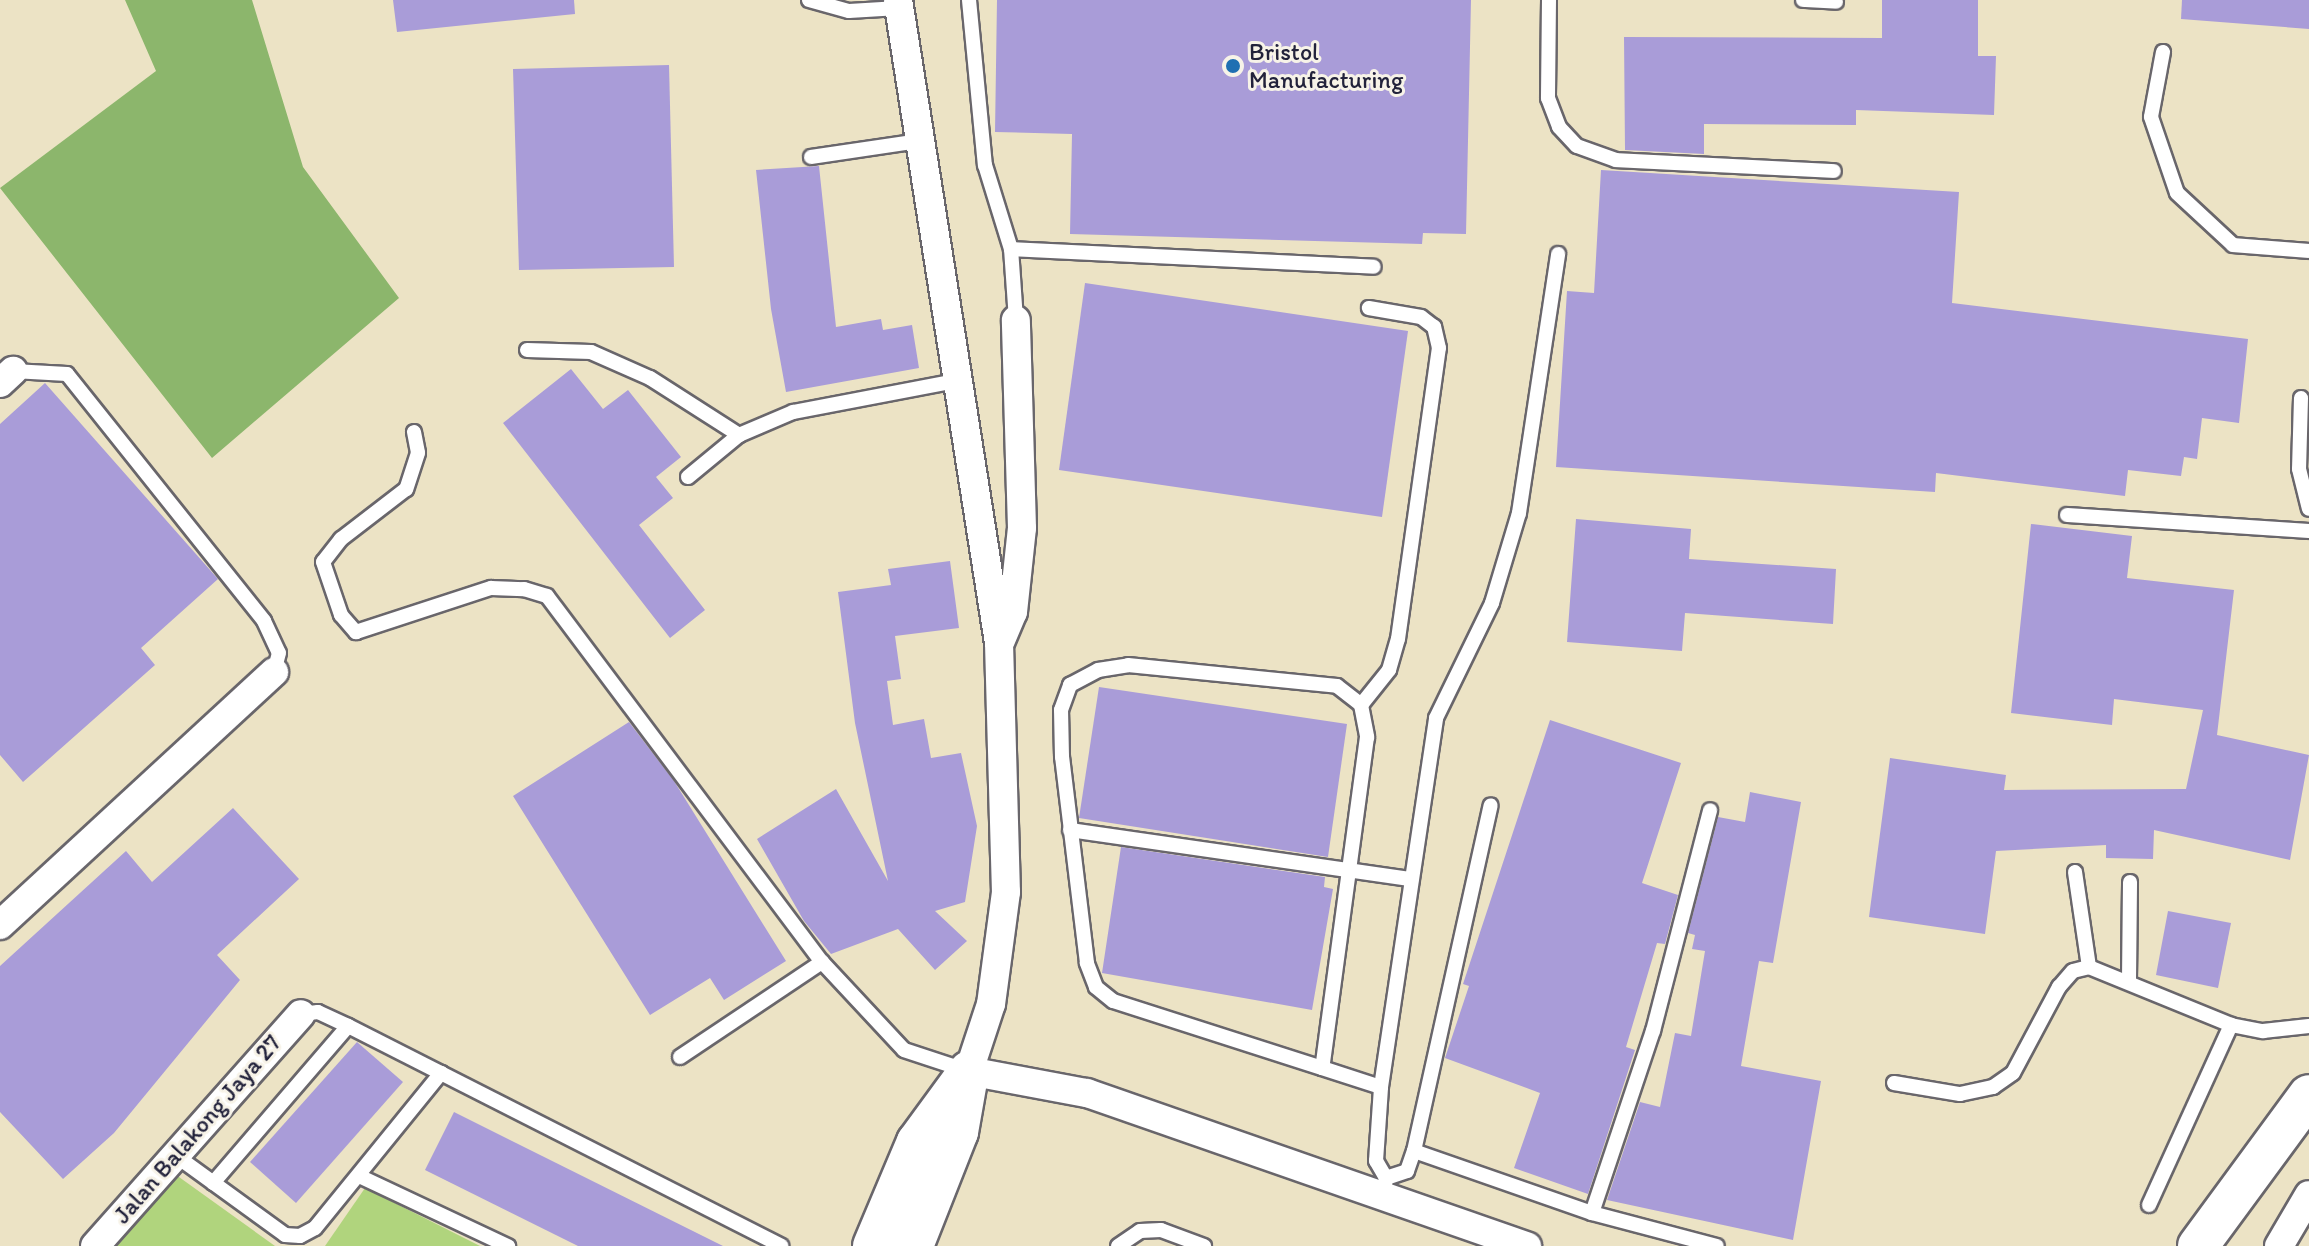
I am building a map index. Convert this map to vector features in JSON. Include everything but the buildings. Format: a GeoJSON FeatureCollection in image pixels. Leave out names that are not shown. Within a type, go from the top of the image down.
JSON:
{"type":"FeatureCollection","features":[{"type":"Feature","properties":{"kind":"street"},"geometry":{"type":"LineString","coordinates":[[898,4],[999,643],[1006,892],[991,1004],[969,1071],[958,1132],[913,1246]]}},
{"type":"Feature","properties":{"kind":"street"},"geometry":{"type":"LineString","coordinates":[[999,643],[1013,612],[1022,528],[1016,320]]}},
{"type":"Feature","properties":{"kind":"street"},"geometry":{"type":"LineString","coordinates":[[0,925],[274,672]]}},
{"type":"Feature","properties":{"kind":"street","name":"Jalan Balakong Jaya 27"},"geometry":{"type":"LineString","coordinates":[[95,1246],[301,1014]]}},
{"type":"Feature","properties":{"kind":"street"},"geometry":{"type":"LineString","coordinates":[[969,1071],[1087,1093],[1385,1186],[1527,1246]]}},
{"type":"Feature","properties":{"kind":"street"},"geometry":{"type":"LineString","coordinates":[[873,1246],[917,1142],[969,1071]]}},
{"type":"Feature","properties":{"kind":"street"},"geometry":{"type":"LineString","coordinates":[[2198,1246],[2309,1095]]}},
{"type":"Feature","properties":{"kind":"street"},"geometry":{"type":"LineString","coordinates":[[2279,1246],[2309,1195]]}},
{"type":"Feature","properties":{"kind":"lane"},"geometry":{"type":"LineString","coordinates":[[969,0],[985,165],[1011,249],[1016,320]]}},
{"type":"Feature","properties":{"kind":"lane"},"geometry":{"type":"LineString","coordinates":[[1549,0],[1544,57],[1548,98],[1559,127],[1577,146],[1616,160],[1834,171]]}},
{"type":"Feature","properties":{"kind":"lane"},"geometry":{"type":"LineString","coordinates":[[1803,0],[1836,2]]}},
{"type":"Feature","properties":{"kind":"lane"},"geometry":{"type":"LineString","coordinates":[[818,2],[849,11],[898,4]]}},
{"type":"Feature","properties":{"kind":"lane"},"geometry":{"type":"LineString","coordinates":[[2163,52],[2151,117],[2177,193],[2233,245],[2309,251]]}},
{"type":"Feature","properties":{"kind":"lane"},"geometry":{"type":"LineString","coordinates":[[811,157],[920,141]]}},
{"type":"Feature","properties":{"kind":"lane"},"geometry":{"type":"LineString","coordinates":[[1011,249],[1374,267]]}},
{"type":"Feature","properties":{"kind":"lane"},"geometry":{"type":"LineString","coordinates":[[1491,805],[1414,1151],[1407,1171],[1385,1186],[1376,1161],[1381,1087],[1436,718],[1492,603],[1519,513],[1558,254]]}},
{"type":"Feature","properties":{"kind":"lane"},"geometry":{"type":"LineString","coordinates":[[1361,705],[1389,670],[1398,639],[1439,348],[1434,327],[1421,317],[1369,308]]}},
{"type":"Feature","properties":{"kind":"lane"},"geometry":{"type":"LineString","coordinates":[[527,350],[591,352],[650,378],[739,435]]}},
{"type":"Feature","properties":{"kind":"lane"},"geometry":{"type":"LineString","coordinates":[[7,377],[67,374],[264,621],[279,653],[274,672]]}},
{"type":"Feature","properties":{"kind":"lane"},"geometry":{"type":"LineString","coordinates":[[688,477],[739,435],[793,412],[956,381]]}},
{"type":"Feature","properties":{"kind":"lane"},"geometry":{"type":"LineString","coordinates":[[2301,398],[2299,469],[2309,509]]}},
{"type":"Feature","properties":{"kind":"lane"},"geometry":{"type":"LineString","coordinates":[[414,432],[416,463],[406,489],[341,539],[323,562],[341,615],[356,632],[491,588],[524,589],[547,596],[822,962],[904,1050],[969,1071]]}},
{"type":"Feature","properties":{"kind":"lane"},"geometry":{"type":"LineString","coordinates":[[2067,515],[2309,531]]}},
{"type":"Feature","properties":{"kind":"lane"},"geometry":{"type":"LineString","coordinates":[[1322,1068],[1367,737],[1361,705],[1337,686],[1128,665],[1098,670],[1070,685],[1061,710],[1070,830],[1087,963],[1096,987],[1113,1001],[1381,1087]]}},
{"type":"Feature","properties":{"kind":"lane"},"geometry":{"type":"LineString","coordinates":[[1592,1213],[1653,1031],[1710,810]]}},
{"type":"Feature","properties":{"kind":"lane"},"geometry":{"type":"LineString","coordinates":[[1070,830],[1412,879]]}},
{"type":"Feature","properties":{"kind":"lane"},"geometry":{"type":"LineString","coordinates":[[2075,872],[2089,967]]}},
{"type":"Feature","properties":{"kind":"lane"},"geometry":{"type":"LineString","coordinates":[[2129,980],[2130,882]]}},
{"type":"Feature","properties":{"kind":"lane"},"geometry":{"type":"LineString","coordinates":[[680,1057],[822,962]]}},
{"type":"Feature","properties":{"kind":"lane"},"geometry":{"type":"LineString","coordinates":[[1894,1083],[1960,1094],[1993,1087],[2013,1073],[2059,987],[2073,971],[2089,967],[2129,980],[2231,1025],[2263,1031],[2309,1026]]}},
{"type":"Feature","properties":{"kind":"lane"},"geometry":{"type":"LineString","coordinates":[[301,1014],[318,1012],[348,1026],[781,1246]]}},
{"type":"Feature","properties":{"kind":"lane"},"geometry":{"type":"LineString","coordinates":[[2149,1205],[2231,1025]]}},
{"type":"Feature","properties":{"kind":"lane"},"geometry":{"type":"LineString","coordinates":[[213,1183],[348,1026]]}},
{"type":"Feature","properties":{"kind":"lane"},"geometry":{"type":"LineString","coordinates":[[175,1155],[285,1235],[300,1236],[315,1228],[441,1073]]}},
{"type":"Feature","properties":{"kind":"lane"},"geometry":{"type":"LineString","coordinates":[[1414,1151],[1592,1213],[1717,1246]]}},
{"type":"Feature","properties":{"kind":"lane"},"geometry":{"type":"LineString","coordinates":[[359,1176],[508,1246]]}},
{"type":"Feature","properties":{"kind":"lane"},"geometry":{"type":"LineString","coordinates":[[1118,1246],[1140,1231],[1161,1230],[1204,1246]]}},
{"type":"Feature","properties":{"kind":"green space"},"geometry":{"type":"Polygon","coordinates":[[[125,0],[252,0],[303,167],[399,298],[212,458],[0,188],[156,71],[125,0]]]}},
{"type":"Feature","properties":{"kind":"green space"},"geometry":{"type":"Polygon","coordinates":[[[172,1172],[275,1246],[117,1246],[172,1172]]]}},
{"type":"Feature","properties":{"kind":"green space"},"geometry":{"type":"Polygon","coordinates":[[[365,1188],[480,1246],[325,1246],[365,1188]]]}},
{"type":"Feature","properties":{"kind":"place","name":"Bristol Manufacturing"},"geometry":{"type":"Point","coordinates":[1233,66]}}]}
